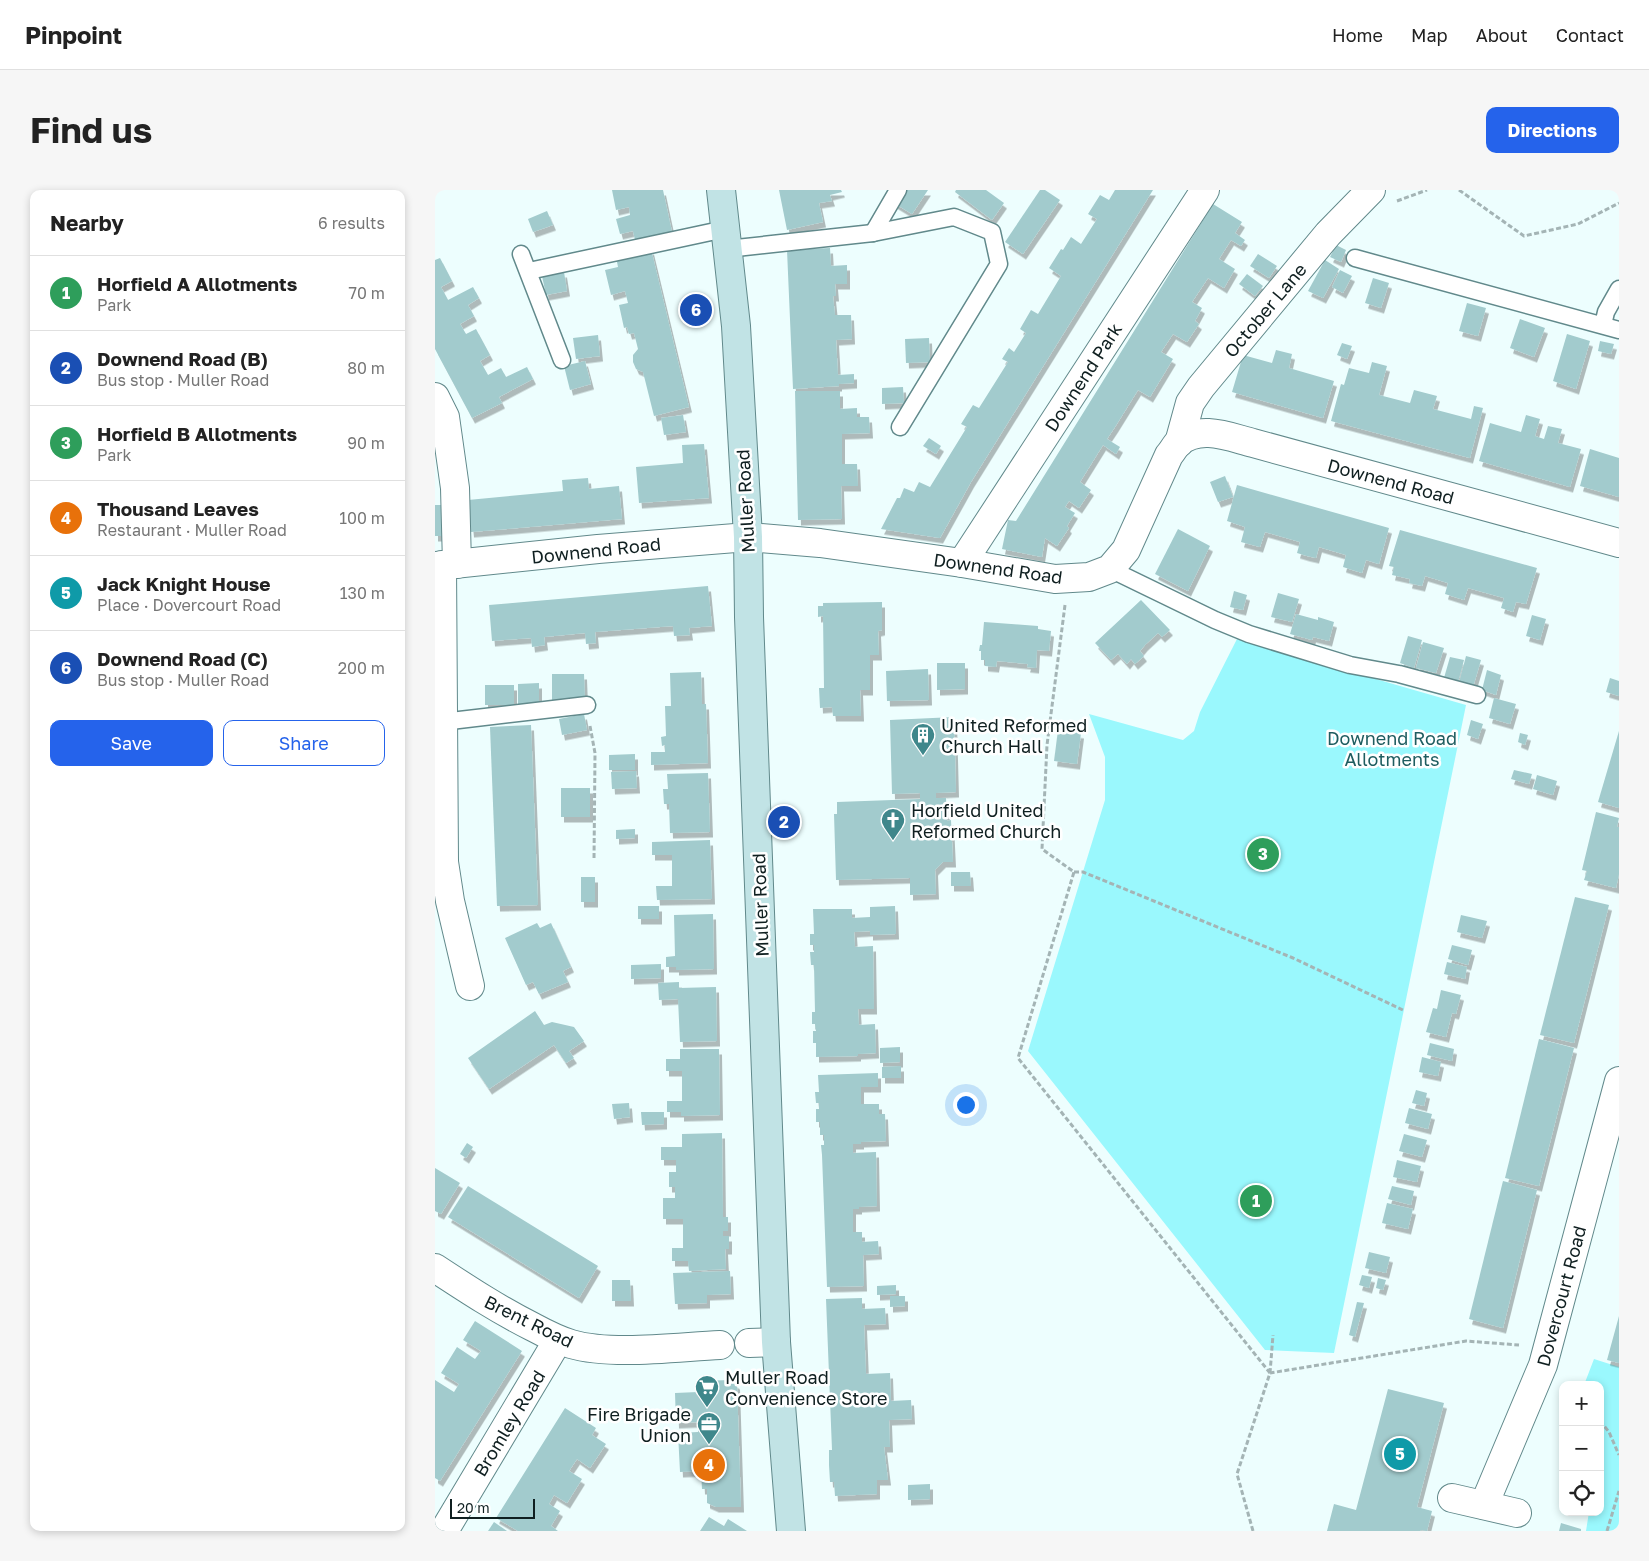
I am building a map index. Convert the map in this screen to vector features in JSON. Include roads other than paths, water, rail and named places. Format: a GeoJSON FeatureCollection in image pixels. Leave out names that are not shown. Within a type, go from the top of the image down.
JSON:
{"type":"FeatureCollection","features":[{"type":"Feature","properties":{"kind":"main road","name":"Muller Road"},"geometry":{"type":"LineString","coordinates":[[721,190],[736,326],[748,537],[763,1342],[791,1531]]}},
{"type":"Feature","properties":{"kind":"street","name":"Downend Park"},"geometry":{"type":"LineString","coordinates":[[962,563],[1205,190]]}},
{"type":"Feature","properties":{"kind":"street","name":"October Lane"},"geometry":{"type":"LineString","coordinates":[[1179,443],[1190,403],[1201,387],[1328,234],[1371,190]]}},
{"type":"Feature","properties":{"kind":"street"},"geometry":{"type":"LineString","coordinates":[[435,397],[445,417],[455,488],[445,565],[442,722],[446,882],[471,986]]}},
{"type":"Feature","properties":{"kind":"street","name":"Downend Road"},"geometry":{"type":"LineString","coordinates":[[1179,443],[1197,433],[1210,433],[1619,543]]}},
{"type":"Feature","properties":{"kind":"street"},"geometry":{"type":"LineString","coordinates":[[1110,569],[1126,550],[1169,456],[1179,443]]}},
{"type":"Feature","properties":{"kind":"street","name":"Downend Road"},"geometry":{"type":"LineString","coordinates":[[445,565],[598,549],[748,537],[820,543],[962,563],[1026,576],[1055,579],[1089,577],[1110,569]]}},
{"type":"Feature","properties":{"kind":"street","name":"Dovercourt Road"},"geometry":{"type":"LineString","coordinates":[[1483,1505],[1543,1365],[1619,1081]]}},
{"type":"Feature","properties":{"kind":"street","name":"Brent Road"},"geometry":{"type":"LineString","coordinates":[[435,1268],[505,1314],[559,1340],[590,1348],[607,1349],[720,1344]]}},
{"type":"Feature","properties":{"kind":"street","name":"Bromley Road"},"geometry":{"type":"LineString","coordinates":[[444,1531],[559,1340]]}},
{"type":"Feature","properties":{"kind":"street"},"geometry":{"type":"LineString","coordinates":[[1451,1498],[1517,1513]]}},
{"type":"Feature","properties":{"kind":"lane"},"geometry":{"type":"LineString","coordinates":[[873,233],[898,190]]}},
{"type":"Feature","properties":{"kind":"lane"},"geometry":{"type":"LineString","coordinates":[[529,271],[726,239],[873,233],[954,217],[991,232],[999,264],[900,426]]}},
{"type":"Feature","properties":{"kind":"lane"},"geometry":{"type":"LineString","coordinates":[[521,254],[562,360]]}},
{"type":"Feature","properties":{"kind":"lane"},"geometry":{"type":"LineString","coordinates":[[1355,258],[1611,328]]}},
{"type":"Feature","properties":{"kind":"lane"},"geometry":{"type":"LineString","coordinates":[[1611,328],[1606,312],[1616,294]]}},
{"type":"Feature","properties":{"kind":"lane"},"geometry":{"type":"LineString","coordinates":[[1110,569],[1215,620],[1249,634],[1350,665],[1399,674],[1477,695]]}},
{"type":"Feature","properties":{"kind":"lane"},"geometry":{"type":"LineString","coordinates":[[442,722],[587,706]]}},
{"type":"Feature","properties":{"kind":"place","name":"Downend Road (C)"},"geometry":{"type":"Point","coordinates":[696,310]}},
{"type":"Feature","properties":{"kind":"place","name":"United Reformed Church Hall"},"geometry":{"type":"Point","coordinates":[923,756]}},
{"type":"Feature","properties":{"kind":"place","name":"Downend Road (B)"},"geometry":{"type":"Point","coordinates":[784,822]}},
{"type":"Feature","properties":{"kind":"place","name":"Horfield United Reformed Church"},"geometry":{"type":"Point","coordinates":[893,841]}},
{"type":"Feature","properties":{"kind":"place","name":"Horfield B Allotments"},"geometry":{"type":"Point","coordinates":[1263,854]}},
{"type":"Feature","properties":{"kind":"place","name":"Horfield A Allotments"},"geometry":{"type":"Point","coordinates":[1256,1201]}},
{"type":"Feature","properties":{"kind":"place","name":"Muller Road Convenience Store"},"geometry":{"type":"Point","coordinates":[707,1408]}},
{"type":"Feature","properties":{"kind":"place","name":"Fire Brigade Union"},"geometry":{"type":"Point","coordinates":[709,1445]}},
{"type":"Feature","properties":{"kind":"place","name":"Jack Knight House"},"geometry":{"type":"Point","coordinates":[1400,1454]}},
{"type":"Feature","properties":{"kind":"place","name":"Thousand Leaves"},"geometry":{"type":"Point","coordinates":[709,1465]}},
{"type":"Feature","properties":{"kind":"park label","name":"Downend Road Allotments"},"geometry":{"type":"Point","coordinates":[1392,748]}}]}
